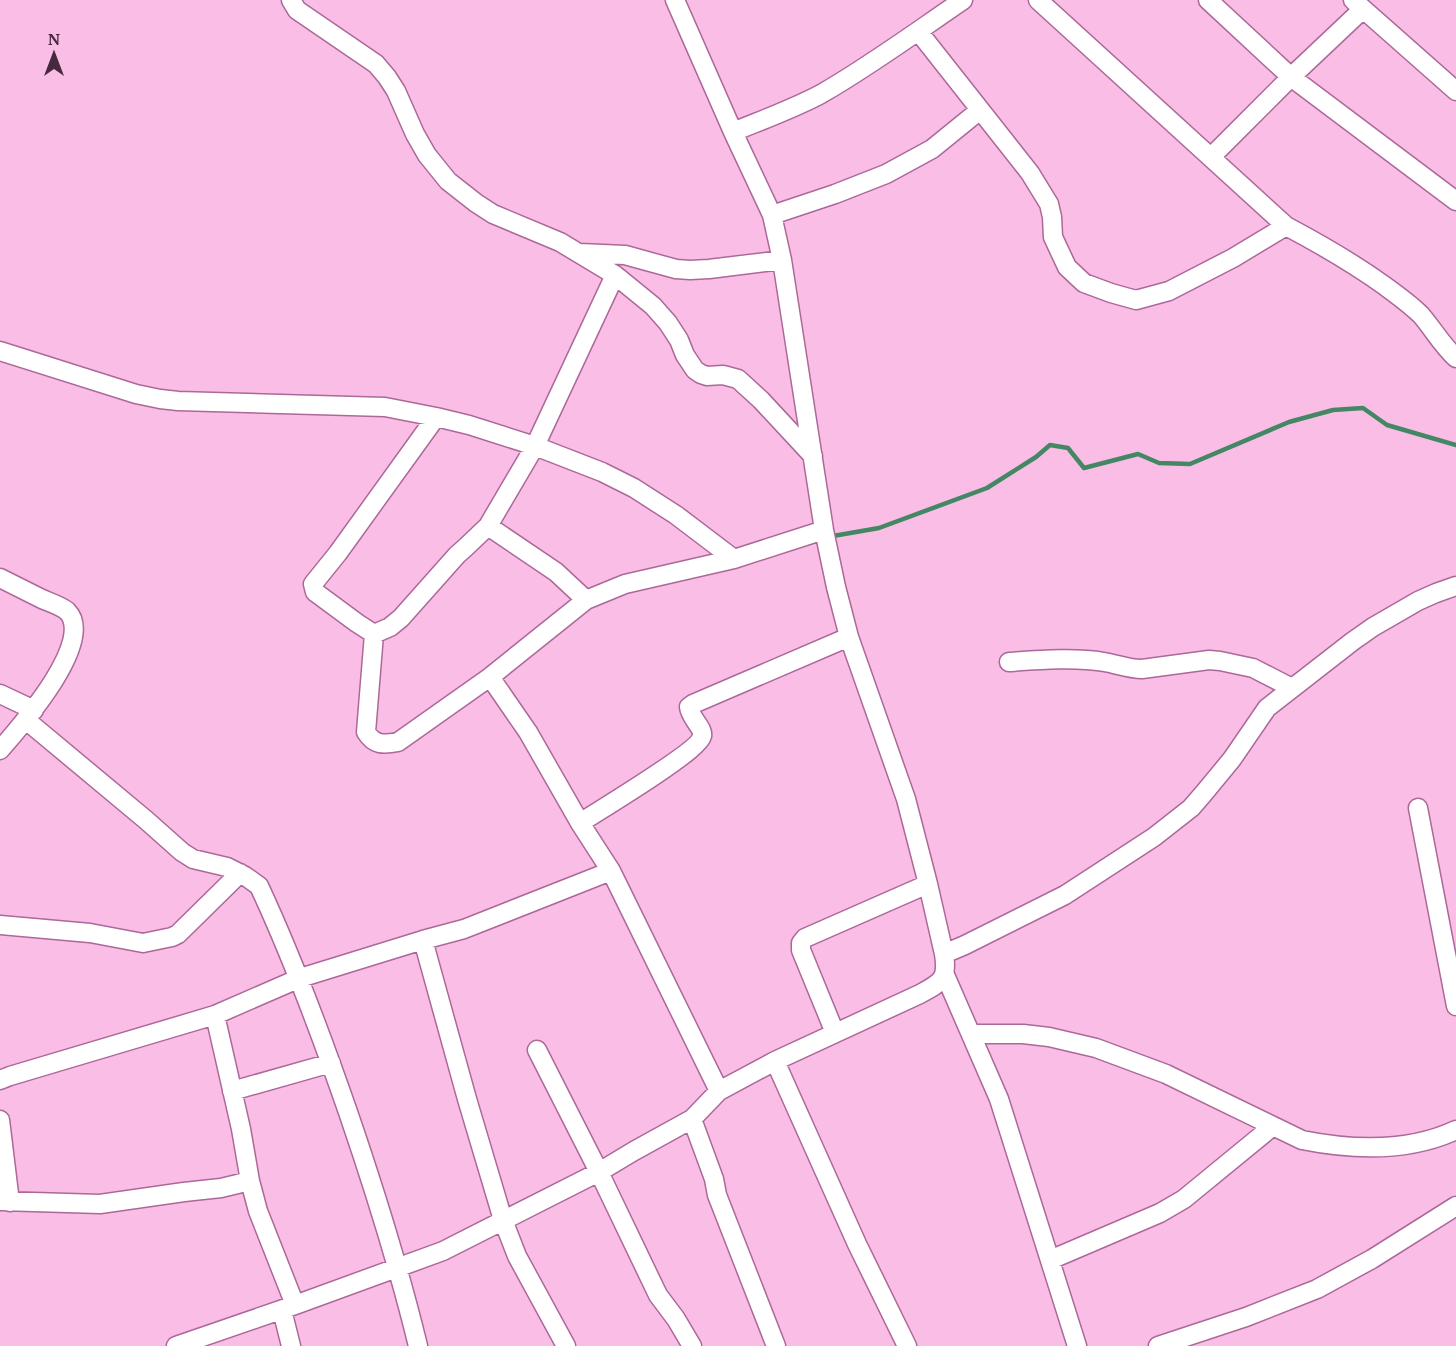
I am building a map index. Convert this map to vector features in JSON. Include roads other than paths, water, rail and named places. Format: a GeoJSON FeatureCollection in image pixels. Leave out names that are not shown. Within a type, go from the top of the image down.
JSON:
{"type":"FeatureCollection","features":[{"type":"Feature","properties":{"kind":"street"},"geometry":{"type":"LineString","coordinates":[[291,0],[297,10],[376,64],[396,91],[427,155],[448,181],[493,214],[560,242],[615,275],[653,306],[668,323],[695,370],[707,376],[723,375],[738,379],[766,405],[813,456]]}},
{"type":"Feature","properties":{"kind":"street"},"geometry":{"type":"LineString","coordinates":[[675,0],[772,215],[782,260],[824,530],[849,637],[906,799],[944,954],[945,975],[999,1099],[1077,1346]]}},
{"type":"Feature","properties":{"kind":"street"},"geometry":{"type":"LineString","coordinates":[[733,132],[787,111],[819,95],[963,0]]}},
{"type":"Feature","properties":{"kind":"street"},"geometry":{"type":"LineString","coordinates":[[1038,0],[1286,226],[1326,247],[1407,302],[1456,358]]}},
{"type":"Feature","properties":{"kind":"street"},"geometry":{"type":"LineString","coordinates":[[1208,0],[1291,77],[1456,201]]}},
{"type":"Feature","properties":{"kind":"street"},"geometry":{"type":"LineString","coordinates":[[1211,157],[1291,77],[1358,4],[1456,91]]}},
{"type":"Feature","properties":{"kind":"street"},"geometry":{"type":"LineString","coordinates":[[918,31],[1041,189],[1049,204],[1053,237],[1067,267],[1084,283],[1136,300],[1169,291],[1233,258],[1286,226]]}},
{"type":"Feature","properties":{"kind":"street"},"geometry":{"type":"LineString","coordinates":[[772,215],[886,174],[932,149],[980,110]]}},
{"type":"Feature","properties":{"kind":"street"},"geometry":{"type":"LineString","coordinates":[[578,253],[625,255],[690,270],[782,260]]}},
{"type":"Feature","properties":{"kind":"street"},"geometry":{"type":"LineString","coordinates":[[374,634],[390,627],[401,618],[457,555],[488,526],[535,446],[615,275]]}},
{"type":"Feature","properties":{"kind":"street"},"geometry":{"type":"LineString","coordinates":[[0,351],[136,394],[160,399],[385,407],[491,431],[602,472],[634,488],[676,514],[734,560]]}},
{"type":"Feature","properties":{"kind":"street"},"geometry":{"type":"LineString","coordinates":[[374,634],[315,592],[313,584],[436,417]]}},
{"type":"Feature","properties":{"kind":"street"},"geometry":{"type":"LineString","coordinates":[[488,526],[556,572],[586,600]]}},
{"type":"Feature","properties":{"kind":"street"},"geometry":{"type":"LineString","coordinates":[[374,634],[366,732],[371,740],[388,744],[398,742],[490,677],[586,600],[625,584],[734,560],[824,530]]}},
{"type":"Feature","properties":{"kind":"street"},"geometry":{"type":"LineString","coordinates":[[0,578],[67,611],[73,622],[68,654],[54,681],[30,715],[0,750]]}},
{"type":"Feature","properties":{"kind":"street"},"geometry":{"type":"LineString","coordinates":[[944,954],[1065,895],[1154,837],[1191,808],[1232,759],[1267,708],[1381,622],[1436,592],[1456,586]]}},
{"type":"Feature","properties":{"kind":"street"},"geometry":{"type":"LineString","coordinates":[[580,823],[682,757],[699,742],[702,732],[689,714],[689,707],[693,704],[849,637]]}},
{"type":"Feature","properties":{"kind":"street"},"geometry":{"type":"LineString","coordinates":[[1008,662],[1090,661],[1142,669],[1209,660],[1220,661],[1253,668],[1292,688]]}},
{"type":"Feature","properties":{"kind":"street"},"geometry":{"type":"LineString","coordinates":[[490,677],[528,732],[580,823],[611,871],[719,1091]]}},
{"type":"Feature","properties":{"kind":"street"},"geometry":{"type":"LineString","coordinates":[[0,694],[30,715],[182,852],[193,859],[227,867],[259,886],[300,978],[376,1194],[418,1346]]}},
{"type":"Feature","properties":{"kind":"street"},"geometry":{"type":"LineString","coordinates":[[1418,808],[1456,1006]]}},
{"type":"Feature","properties":{"kind":"street"},"geometry":{"type":"LineString","coordinates":[[0,1080],[214,1015],[300,978],[464,929],[611,871]]}},
{"type":"Feature","properties":{"kind":"street"},"geometry":{"type":"LineString","coordinates":[[0,924],[90,933],[143,943],[149,942],[178,934],[240,873]]}},
{"type":"Feature","properties":{"kind":"street"},"geometry":{"type":"LineString","coordinates":[[835,1033],[801,950],[801,943],[805,938],[928,884]]}},
{"type":"Feature","properties":{"kind":"street"},"geometry":{"type":"LineString","coordinates":[[423,940],[503,1220],[517,1256],[566,1346]]}},
{"type":"Feature","properties":{"kind":"street"},"geometry":{"type":"LineString","coordinates":[[176,1346],[443,1251],[599,1172],[692,1119],[719,1091],[775,1061],[920,994],[945,975]]}},
{"type":"Feature","properties":{"kind":"street"},"geometry":{"type":"LineString","coordinates":[[214,1015],[250,1181],[288,1307],[291,1346]]}},
{"type":"Feature","properties":{"kind":"street"},"geometry":{"type":"LineString","coordinates":[[972,1034],[1023,1034],[1096,1048],[1166,1074],[1302,1140],[1322,1144],[1390,1146],[1426,1142],[1456,1130]]}},
{"type":"Feature","properties":{"kind":"street"},"geometry":{"type":"LineString","coordinates":[[537,1050],[658,1295],[692,1346]]}},
{"type":"Feature","properties":{"kind":"street"},"geometry":{"type":"LineString","coordinates":[[775,1061],[857,1244],[906,1346]]}},
{"type":"Feature","properties":{"kind":"street"},"geometry":{"type":"LineString","coordinates":[[232,1091],[331,1064]]}},
{"type":"Feature","properties":{"kind":"street"},"geometry":{"type":"LineString","coordinates":[[692,1119],[721,1205],[776,1346]]}},
{"type":"Feature","properties":{"kind":"street"},"geometry":{"type":"LineString","coordinates":[[0,1120],[5,1202],[100,1204],[221,1188],[250,1181]]}},
{"type":"Feature","properties":{"kind":"street"},"geometry":{"type":"LineString","coordinates":[[1050,1260],[1160,1213],[1184,1199],[1273,1126]]}},
{"type":"Feature","properties":{"kind":"street"},"geometry":{"type":"LineString","coordinates":[[1167,1344],[1246,1317],[1317,1289],[1372,1259],[1456,1206]]}},
{"type":"Feature","properties":{"kind":"waterway"},"geometry":{"type":"LineString","coordinates":[[833,536],[879,528],[987,488],[1036,457],[1050,445],[1068,448],[1084,468],[1138,454],[1159,463],[1190,464],[1289,422],[1333,410],[1363,408],[1387,425],[1456,445]]}}]}
